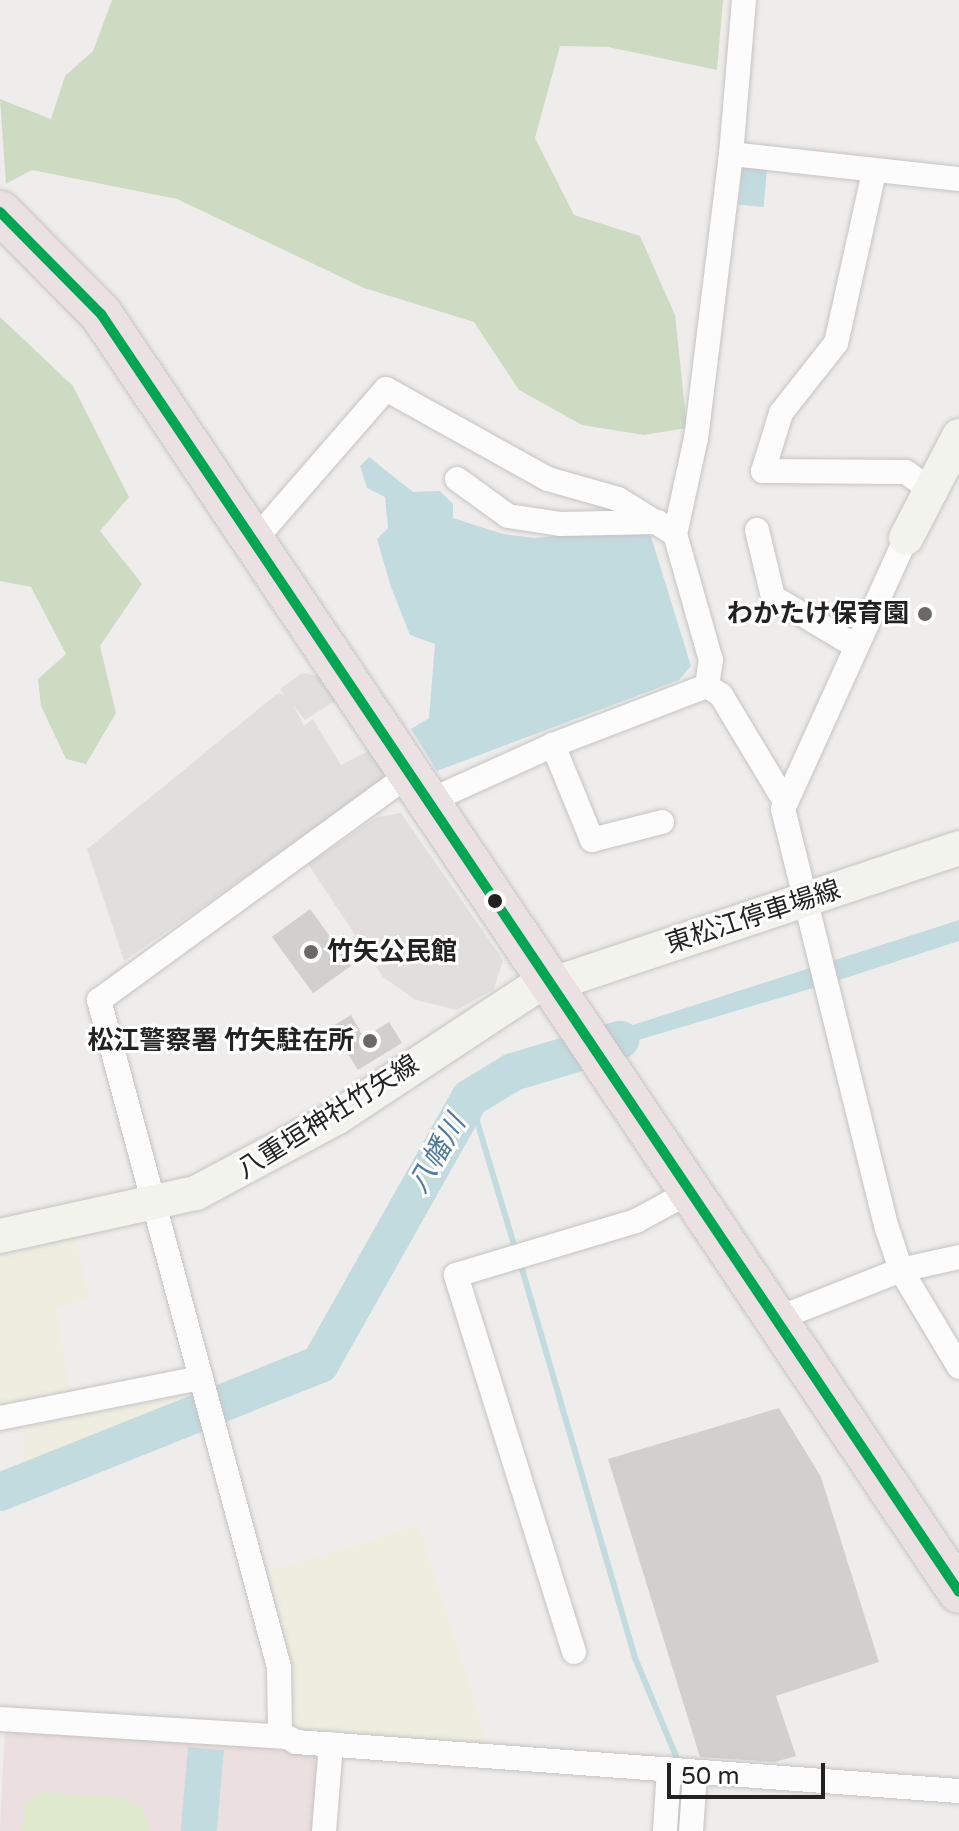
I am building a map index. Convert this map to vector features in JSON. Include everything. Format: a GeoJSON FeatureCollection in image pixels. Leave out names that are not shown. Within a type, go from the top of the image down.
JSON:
{"type":"FeatureCollection","features":[{"type":"Feature","properties":{"kind":"highway"},"geometry":{"type":"LineString","coordinates":[[0,212],[101,314],[545,980],[779,1318],[959,1592]]}},
{"type":"Feature","properties":{"kind":"main road"},"geometry":{"type":"LineString","coordinates":[[906,538],[935,493],[959,436]]}},
{"type":"Feature","properties":{"kind":"main road","name":"東松江停車場線"},"geometry":{"type":"LineString","coordinates":[[545,980],[565,980],[959,848]]}},
{"type":"Feature","properties":{"kind":"main road","name":"八重垣神社竹矢線"},"geometry":{"type":"LineString","coordinates":[[0,1236],[153,1205],[255,1168],[545,980]]}},
{"type":"Feature","properties":{"kind":"street"},"geometry":{"type":"LineString","coordinates":[[707,686],[711,660],[667,528],[696,438],[731,154],[744,0]]}},
{"type":"Feature","properties":{"kind":"street"},"geometry":{"type":"LineString","coordinates":[[731,154],[959,179]]}},
{"type":"Feature","properties":{"kind":"street"},"geometry":{"type":"LineString","coordinates":[[874,172],[836,343],[781,413],[763,471],[906,472],[935,493]]}},
{"type":"Feature","properties":{"kind":"street"},"geometry":{"type":"LineString","coordinates":[[252,543],[386,389],[548,479],[618,499],[667,528]]}},
{"type":"Feature","properties":{"kind":"street"},"geometry":{"type":"LineString","coordinates":[[457,479],[508,516],[667,528]]}},
{"type":"Feature","properties":{"kind":"street"},"geometry":{"type":"LineString","coordinates":[[757,530],[769,592],[854,645]]}},
{"type":"Feature","properties":{"kind":"street"},"geometry":{"type":"LineString","coordinates":[[783,798],[906,538]]}},
{"type":"Feature","properties":{"kind":"street"},"geometry":{"type":"LineString","coordinates":[[283,1737],[279,1667],[99,1000],[418,788],[553,745],[707,686]]}},
{"type":"Feature","properties":{"kind":"street"},"geometry":{"type":"LineString","coordinates":[[707,686],[721,695],[783,798],[819,962],[901,1270],[959,1367]]}},
{"type":"Feature","properties":{"kind":"street"},"geometry":{"type":"LineString","coordinates":[[553,745],[592,840],[662,822]]}},
{"type":"Feature","properties":{"kind":"street"},"geometry":{"type":"LineString","coordinates":[[574,1652],[456,1275],[636,1221],[691,1191]]}},
{"type":"Feature","properties":{"kind":"street"},"geometry":{"type":"LineString","coordinates":[[779,1318],[901,1270],[959,1257]]}},
{"type":"Feature","properties":{"kind":"street"},"geometry":{"type":"LineString","coordinates":[[0,1418],[201,1378]]}},
{"type":"Feature","properties":{"kind":"street"},"geometry":{"type":"LineString","coordinates":[[0,1719],[283,1737],[331,1744],[959,1791]]}},
{"type":"Feature","properties":{"kind":"street"},"geometry":{"type":"LineString","coordinates":[[324,1831],[331,1744]]}},
{"type":"Feature","properties":{"kind":"street"},"geometry":{"type":"LineString","coordinates":[[665,1831],[681,1771]]}},
{"type":"Feature","properties":{"kind":"street"},"geometry":{"type":"LineString","coordinates":[[681,1771],[691,1831]]}},
{"type":"Feature","properties":{"kind":"shaded area"},"geometry":{"type":"Polygon","coordinates":[[[302,673],[319,676],[337,700],[305,720],[280,689],[302,673]]]}},
{"type":"Feature","properties":{"kind":"shaded area"},"geometry":{"type":"Polygon","coordinates":[[[278,693],[288,695],[304,726],[313,719],[341,765],[368,751],[384,771],[382,782],[124,961],[87,849],[278,693]]]}},
{"type":"Feature","properties":{"kind":"shaded area"},"geometry":{"type":"Polygon","coordinates":[[[401,813],[503,960],[494,989],[457,1010],[416,1000],[383,977],[308,864],[377,817],[401,813]]]}},
{"type":"Feature","properties":{"kind":"shaded area"},"geometry":{"type":"Polygon","coordinates":[[[75,1235],[89,1299],[56,1309],[71,1393],[0,1409],[0,1247],[75,1235]]]}},
{"type":"Feature","properties":{"kind":"shaded area"},"geometry":{"type":"Polygon","coordinates":[[[190,1391],[194,1407],[22,1470],[24,1426],[31,1421],[190,1391]]]}},
{"type":"Feature","properties":{"kind":"shaded area"},"geometry":{"type":"Polygon","coordinates":[[[419,1525],[488,1744],[296,1735],[287,1726],[292,1681],[267,1572],[419,1525]]]}},
{"type":"Feature","properties":{"kind":"shaded area"},"geometry":{"type":"Polygon","coordinates":[[[5,1725],[319,1753],[315,1831],[0,1831],[5,1725]]]}},
{"type":"Feature","properties":{"kind":"green space"},"geometry":{"type":"Polygon","coordinates":[[[112,0],[723,0],[717,70],[608,47],[560,46],[535,138],[574,215],[640,236],[675,315],[687,428],[644,435],[582,425],[519,390],[474,322],[364,288],[177,199],[32,170],[6,184],[0,99],[51,119],[65,76],[93,51],[112,0]]]}},
{"type":"Feature","properties":{"kind":"green space"},"geometry":{"type":"Polygon","coordinates":[[[0,317],[73,386],[129,497],[100,531],[142,584],[100,646],[116,713],[86,764],[66,759],[41,706],[38,679],[66,654],[31,587],[0,581],[0,317]]]}},
{"type":"Feature","properties":{"kind":"green space"},"geometry":{"type":"Polygon","coordinates":[[[40,1792],[123,1797],[142,1809],[150,1831],[22,1831],[24,1805],[40,1792]]]}},
{"type":"Feature","properties":{"kind":"water"},"geometry":{"type":"Polygon","coordinates":[[[742,167],[767,169],[764,207],[739,205],[742,167]]]}},
{"type":"Feature","properties":{"kind":"water"},"geometry":{"type":"Polygon","coordinates":[[[369,457],[413,492],[440,491],[453,504],[453,518],[503,534],[534,538],[648,527],[691,666],[679,680],[437,771],[411,729],[429,718],[435,644],[410,635],[391,587],[377,539],[388,528],[385,497],[367,488],[360,466],[369,457]]]}},
{"type":"Feature","properties":{"kind":"water"},"geometry":{"type":"Polygon","coordinates":[[[959,920],[959,941],[830,983],[618,1046],[608,1033],[959,920]]]}},
{"type":"Feature","properties":{"kind":"water"},"geometry":{"type":"Polygon","coordinates":[[[188,1747],[224,1750],[217,1831],[181,1831],[188,1747]]]}},
{"type":"Feature","properties":{"kind":"building","name":"竹矢公民館"},"geometry":{"type":"Polygon","coordinates":[[[310,909],[351,966],[313,993],[272,937],[310,909]]]}},
{"type":"Feature","properties":{"kind":"building","name":"松江警察署 竹矢駐在所"},"geometry":{"type":"Polygon","coordinates":[[[351,1015],[364,1038],[389,1022],[402,1043],[358,1070],[331,1027],[351,1015]]]}},
{"type":"Feature","properties":{"kind":"building"},"geometry":{"type":"Polygon","coordinates":[[[779,1408],[821,1477],[879,1662],[776,1696],[796,1756],[775,1762],[700,1757],[608,1459],[779,1408]]]}},
{"type":"Feature","properties":{"kind":"waterway","name":"八幡川"},"geometry":{"type":"LineString","coordinates":[[0,1492],[320,1364],[470,1098],[513,1072],[620,1040]]}},
{"type":"Feature","properties":{"kind":"waterway"},"geometry":{"type":"LineString","coordinates":[[470,1098],[516,1251]]}},
{"type":"Feature","properties":{"kind":"waterway"},"geometry":{"type":"LineString","coordinates":[[520,1262],[635,1658],[679,1763]]}},
{"type":"Feature","properties":{"kind":"transit line"},"geometry":{"type":"LineString","coordinates":[[0,212],[101,314],[959,1592]]}},
{"type":"Feature","properties":{"kind":"place","name":"わかたけ保育園"},"geometry":{"type":"Point","coordinates":[925,614]}},
{"type":"Feature","properties":{"kind":"place","name":"竹矢公民館"},"geometry":{"type":"Point","coordinates":[311,952]}},
{"type":"Feature","properties":{"kind":"place","name":"松江警察署 竹矢駐在所"},"geometry":{"type":"Point","coordinates":[370,1041]}}]}
